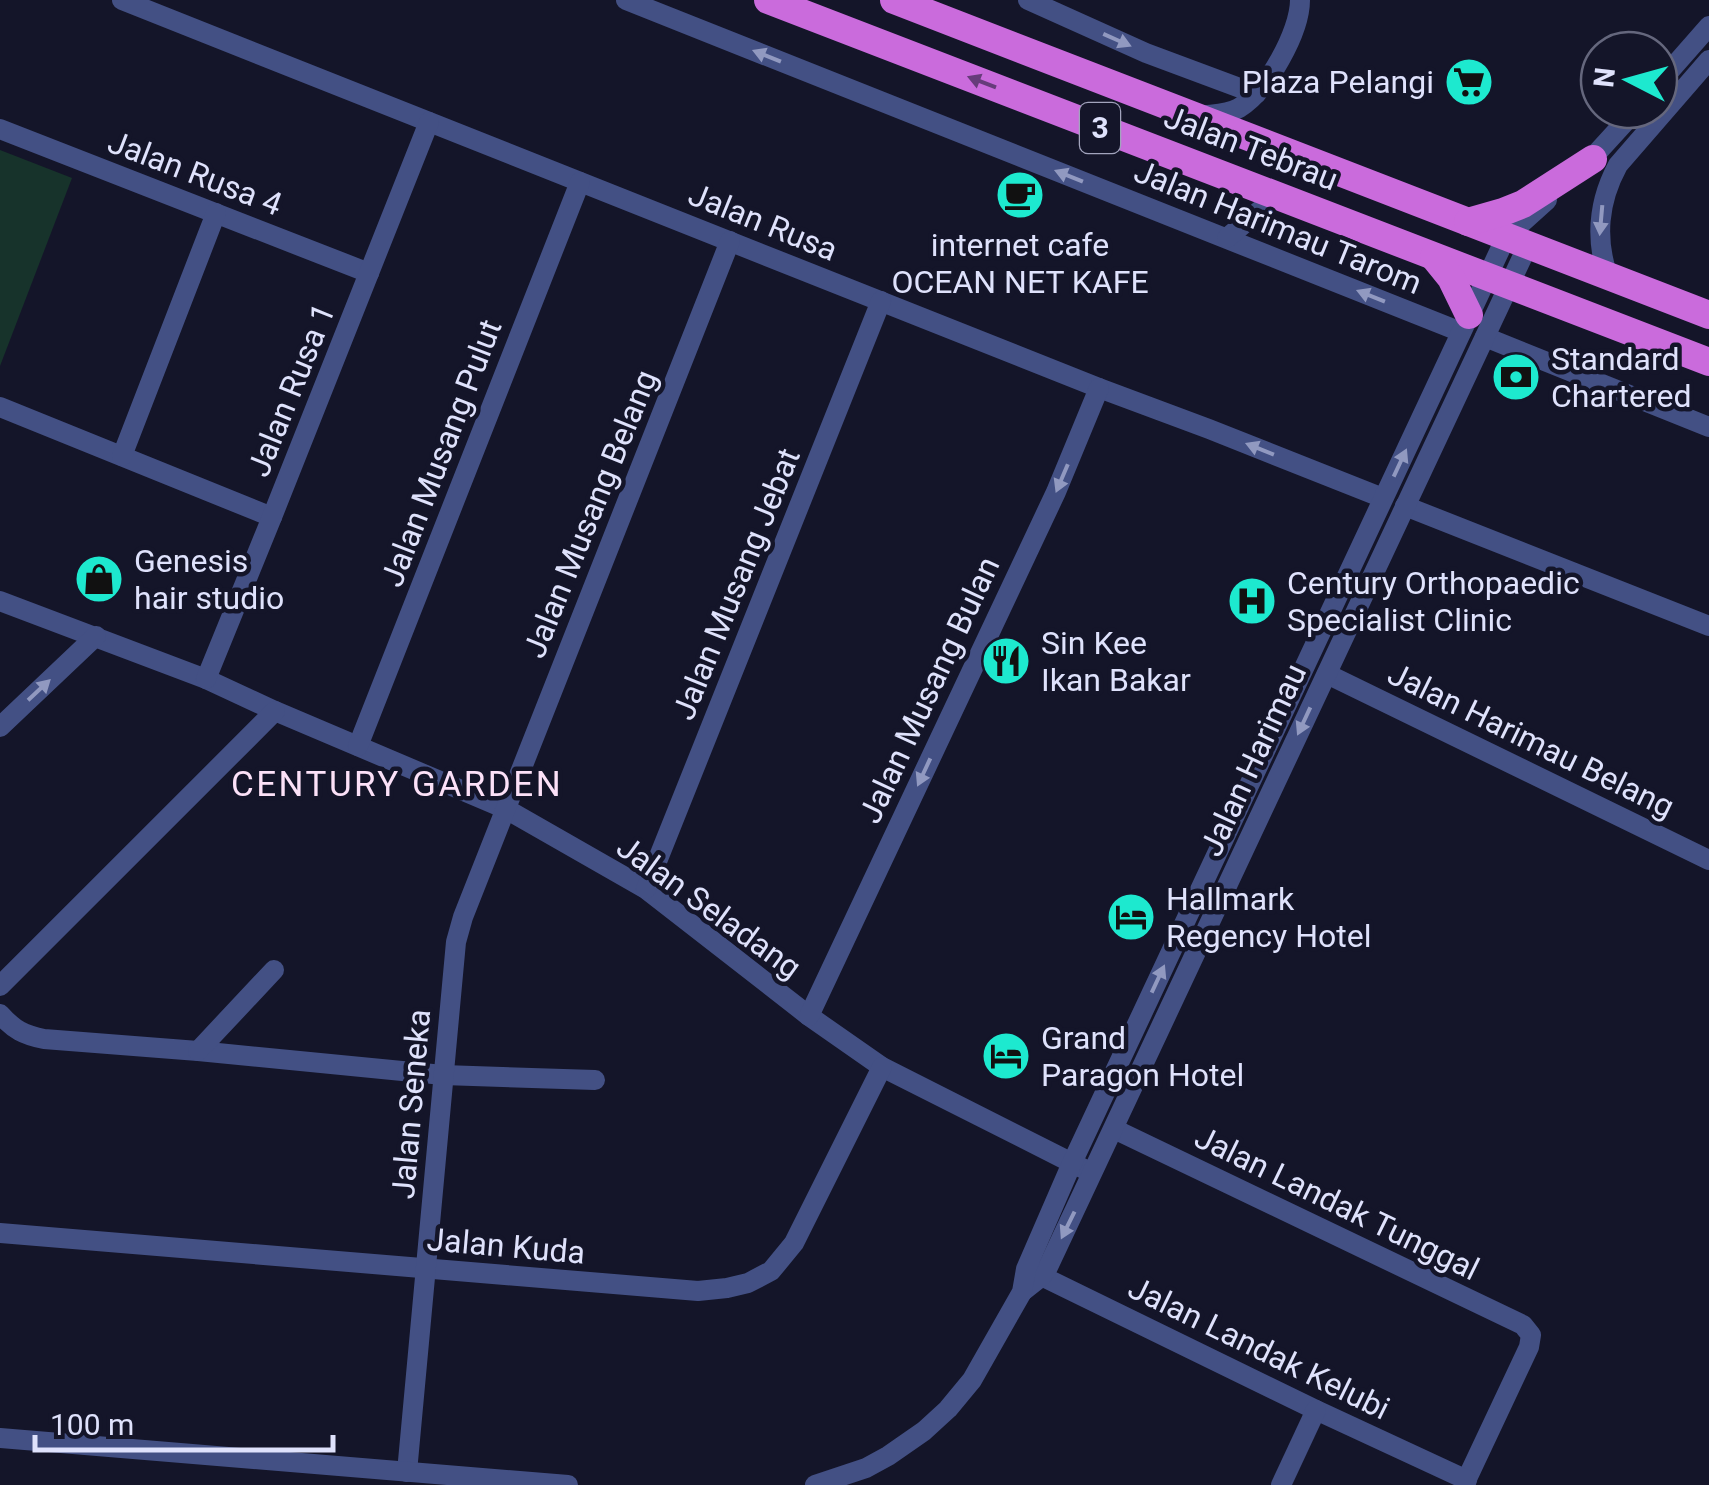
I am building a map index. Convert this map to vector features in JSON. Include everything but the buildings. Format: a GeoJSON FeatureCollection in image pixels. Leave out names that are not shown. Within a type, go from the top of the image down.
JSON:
{"type":"FeatureCollection","features":[{"type":"Feature","properties":{"kind":"highway","name":"Jalan Tebrau"},"geometry":{"type":"LineString","coordinates":[[768,0],[1709,362]]}},
{"type":"Feature","properties":{"kind":"highway","name":"Jalan Tebrau"},"geometry":{"type":"LineString","coordinates":[[894,0],[1709,315]]}},
{"type":"Feature","properties":{"kind":"highway"},"geometry":{"type":"LineString","coordinates":[[1468,222],[1523,204],[1593,158]]}},
{"type":"Feature","properties":{"kind":"highway"},"geometry":{"type":"LineString","coordinates":[[1433,256],[1451,278],[1472,328]]}},
{"type":"Feature","properties":{"kind":"street","name":"Jalan Rusa"},"geometry":{"type":"LineString","coordinates":[[122,0],[1384,498]]}},
{"type":"Feature","properties":{"kind":"street","name":"Jalan Harimau Tarom"},"geometry":{"type":"LineString","coordinates":[[626,0],[1227,238],[1472,328],[1709,426]]}},
{"type":"Feature","properties":{"kind":"street"},"geometry":{"type":"LineString","coordinates":[[1028,0],[1146,54],[1256,94]]}},
{"type":"Feature","properties":{"kind":"street"},"geometry":{"type":"LineString","coordinates":[[1193,116],[1227,113],[1256,94],[1293,34],[1300,0]]}},
{"type":"Feature","properties":{"kind":"street"},"geometry":{"type":"LineString","coordinates":[[1679,61],[1709,26]]}},
{"type":"Feature","properties":{"kind":"street"},"geometry":{"type":"LineString","coordinates":[[1608,277],[1601,258],[1599,224],[1607,185],[1618,166],[1709,60]]}},
{"type":"Feature","properties":{"kind":"street","name":"Jalan Rusa 1"},"geometry":{"type":"LineString","coordinates":[[206,679],[429,122]]}},
{"type":"Feature","properties":{"kind":"street","name":"Jalan Rusa 4"},"geometry":{"type":"LineString","coordinates":[[0,130],[369,273]]}},
{"type":"Feature","properties":{"kind":"street"},"geometry":{"type":"LineString","coordinates":[[1517,241],[1618,130]]}},
{"type":"Feature","properties":{"kind":"street","name":"Jalan Musang Pulut"},"geometry":{"type":"LineString","coordinates":[[358,746],[580,182]]}},
{"type":"Feature","properties":{"kind":"street"},"geometry":{"type":"LineString","coordinates":[[1227,238],[1277,196]]}},
{"type":"Feature","properties":{"kind":"street"},"geometry":{"type":"LineString","coordinates":[[122,456],[216,213]]}},
{"type":"Feature","properties":{"kind":"street","name":"Jalan Harimau"},"geometry":{"type":"LineString","coordinates":[[1034,1273],[1072,1163],[1384,498],[1517,241]]}},
{"type":"Feature","properties":{"kind":"street","name":"Jalan Musang Belang"},"geometry":{"type":"LineString","coordinates":[[506,809],[730,242]]}},
{"type":"Feature","properties":{"kind":"street","name":"Jalan Musang Jebat"},"geometry":{"type":"LineString","coordinates":[[646,890],[881,301]]}},
{"type":"Feature","properties":{"kind":"street","name":"Jalan Harimau"},"geometry":{"type":"LineString","coordinates":[[815,1485],[866,1468],[888,1456],[948,1409],[972,1380],[1093,1173],[1405,506],[1472,328]]}},
{"type":"Feature","properties":{"kind":"street","name":"Jalan Musang Bulan"},"geometry":{"type":"LineString","coordinates":[[808,1016],[1056,492],[1099,388]]}},
{"type":"Feature","properties":{"kind":"street"},"geometry":{"type":"LineString","coordinates":[[0,407],[272,517]]}},
{"type":"Feature","properties":{"kind":"street"},"geometry":{"type":"LineString","coordinates":[[1405,506],[1709,626]]}},
{"type":"Feature","properties":{"kind":"street","name":"Jalan Seladang"},"geometry":{"type":"LineString","coordinates":[[0,601],[206,679],[506,809],[646,890],[808,1016],[882,1067],[1093,1173]]}},
{"type":"Feature","properties":{"kind":"street"},"geometry":{"type":"LineString","coordinates":[[0,727],[96,636]]}},
{"type":"Feature","properties":{"kind":"street","name":"Jalan Harimau Belang"},"geometry":{"type":"LineString","coordinates":[[1327,674],[1709,860]]}},
{"type":"Feature","properties":{"kind":"street"},"geometry":{"type":"LineString","coordinates":[[0,986],[275,711]]}},
{"type":"Feature","properties":{"kind":"street","name":"Jalan Seneka"},"geometry":{"type":"LineString","coordinates":[[407,1472],[452,968],[463,918],[506,809]]}},
{"type":"Feature","properties":{"kind":"street"},"geometry":{"type":"LineString","coordinates":[[198,1050],[274,970]]}},
{"type":"Feature","properties":{"kind":"street"},"geometry":{"type":"LineString","coordinates":[[0,1014],[25,1036],[444,1075],[595,1080]]}},
{"type":"Feature","properties":{"kind":"street","name":"Jalan Kuda"},"geometry":{"type":"LineString","coordinates":[[0,1233],[698,1291],[727,1288],[748,1283],[770,1271],[794,1243],[882,1067]]}},
{"type":"Feature","properties":{"kind":"street","name":"Jalan Landak Tunggal"},"geometry":{"type":"LineString","coordinates":[[1114,1129],[1522,1326],[1531,1335],[1530,1347],[1466,1482]]}},
{"type":"Feature","properties":{"kind":"street","name":"Jalan Landak Kelubi"},"geometry":{"type":"LineString","coordinates":[[1034,1273],[1466,1482]]}},
{"type":"Feature","properties":{"kind":"street"},"geometry":{"type":"LineString","coordinates":[[1281,1485],[1316,1410]]}},
{"type":"Feature","properties":{"kind":"street"},"geometry":{"type":"LineString","coordinates":[[0,1438],[565,1485]]}},
{"type":"Feature","properties":{"kind":"green space"},"geometry":{"type":"Polygon","coordinates":[[[0,150],[72,178],[0,366],[0,150]]]}},
{"type":"Feature","properties":{"kind":"place","name":"Plaza Pelangi"},"geometry":{"type":"Point","coordinates":[1469,82]}},
{"type":"Feature","properties":{"kind":"place","name":"internet cafe OCEAN NET KAFE"},"geometry":{"type":"Point","coordinates":[1020,195]}},
{"type":"Feature","properties":{"kind":"place","name":"Standard Chartered"},"geometry":{"type":"Point","coordinates":[1516,377]}},
{"type":"Feature","properties":{"kind":"place","name":"Genesis hair studio"},"geometry":{"type":"Point","coordinates":[99,579]}},
{"type":"Feature","properties":{"kind":"place","name":"Century Orthopaedic Specialist Clinic"},"geometry":{"type":"Point","coordinates":[1252,601]}},
{"type":"Feature","properties":{"kind":"place","name":"Sin Kee Ikan Bakar"},"geometry":{"type":"Point","coordinates":[1006,661]}},
{"type":"Feature","properties":{"kind":"place","name":"Hallmark Regency Hotel"},"geometry":{"type":"Point","coordinates":[1131,917]}},
{"type":"Feature","properties":{"kind":"place","name":"Grand Paragon Hotel"},"geometry":{"type":"Point","coordinates":[1006,1056]}},
{"type":"Feature","properties":{"kind":"district","name":"CENTURY GARDEN"},"geometry":{"type":"Point","coordinates":[397,784]}}]}
